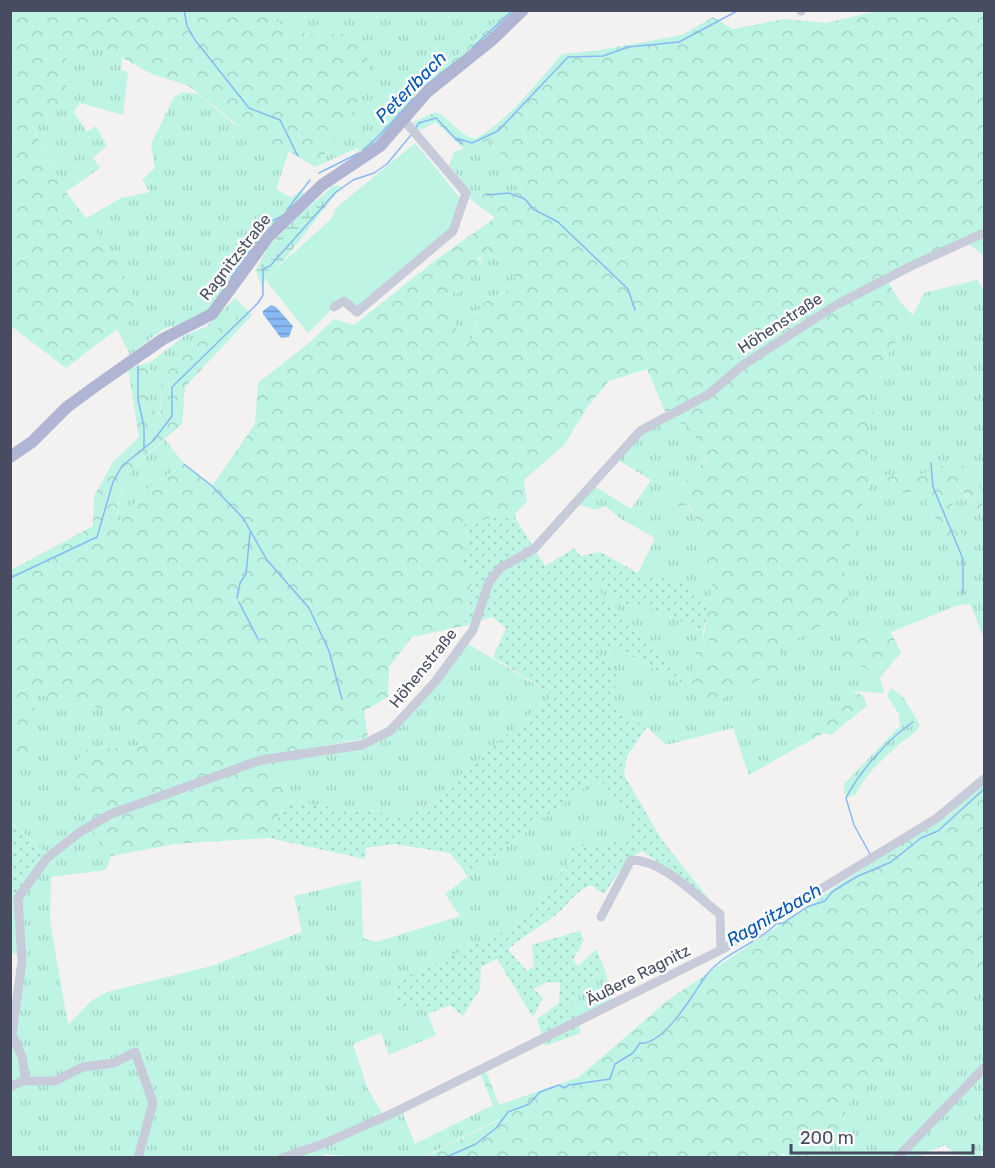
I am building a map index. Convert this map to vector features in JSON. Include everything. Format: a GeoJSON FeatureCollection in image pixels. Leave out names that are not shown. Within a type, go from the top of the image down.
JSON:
{"type":"FeatureCollection","features":[{"type":"Feature","properties":{"kind":"main road","name":"Ragnitzstraße"},"geometry":{"type":"LineString","coordinates":[[10,457],[32,442],[67,407],[100,383],[163,339],[212,314],[269,236],[322,185],[380,146],[407,124],[427,92],[493,39],[523,10]]}},
{"type":"Feature","properties":{"kind":"street"},"geometry":{"type":"LineString","coordinates":[[334,307],[344,301],[357,312],[453,231],[466,194],[407,124]]}},
{"type":"Feature","properties":{"kind":"street","name":"Höhenstraße"},"geometry":{"type":"LineString","coordinates":[[23,1081],[25,1069],[12,1034],[22,961],[18,898],[23,887],[47,858],[80,832],[111,814],[261,760],[362,745],[390,731],[435,682],[473,630],[489,582],[500,568],[534,549],[640,431],[709,394],[743,364],[836,305],[911,266],[984,233]]}},
{"type":"Feature","properties":{"kind":"street","name":"Äußere Ragnitz"},"geometry":{"type":"LineString","coordinates":[[282,1158],[323,1144],[393,1113],[721,950],[937,818],[984,778]]}},
{"type":"Feature","properties":{"kind":"street"},"geometry":{"type":"LineString","coordinates":[[601,917],[631,860],[642,860],[659,868],[720,914],[721,950]]}},
{"type":"Feature","properties":{"kind":"street"},"geometry":{"type":"LineString","coordinates":[[10,1087],[23,1081],[56,1081],[83,1067],[114,1063],[135,1052],[153,1103],[138,1158]]}},
{"type":"Feature","properties":{"kind":"street"},"geometry":{"type":"LineString","coordinates":[[897,1158],[984,1068]]}},
{"type":"Feature","properties":{"kind":"green space"},"geometry":{"type":"Polygon","coordinates":[[[11,10],[266,11],[284,26],[303,33],[348,33],[371,63],[351,118],[315,167],[289,151],[273,154],[189,86],[152,74],[106,49],[67,50],[66,101],[31,124],[66,192],[111,251],[142,310],[66,368],[11,326],[11,10]]]}},
{"type":"Feature","properties":{"kind":"green space"},"geometry":{"type":"Polygon","coordinates":[[[266,11],[508,11],[455,57],[423,80],[370,142],[315,167],[351,118],[348,33],[303,33],[284,26],[266,11]]]}},
{"type":"Feature","properties":{"kind":"green space"},"geometry":{"type":"Polygon","coordinates":[[[508,11],[516,11],[379,141],[356,158],[359,147],[370,142],[423,80],[455,57],[508,11]]]}},
{"type":"Feature","properties":{"kind":"green space"},"geometry":{"type":"Polygon","coordinates":[[[877,11],[984,11],[984,256],[968,243],[888,282],[901,303],[913,315],[867,387],[875,419],[865,430],[873,473],[844,566],[850,610],[780,648],[782,668],[713,704],[687,688],[697,655],[689,642],[726,652],[733,646],[703,640],[713,580],[705,566],[704,538],[689,504],[656,512],[709,456],[697,450],[698,441],[688,425],[669,421],[647,369],[609,381],[588,406],[565,444],[524,480],[527,501],[515,514],[516,519],[464,522],[467,544],[462,558],[473,579],[464,626],[412,637],[389,667],[388,697],[364,711],[368,738],[280,754],[285,802],[269,838],[175,844],[111,856],[106,854],[88,823],[94,811],[71,774],[83,750],[140,746],[128,722],[83,701],[35,694],[32,749],[11,763],[11,570],[93,526],[94,496],[113,462],[139,437],[128,369],[151,362],[146,394],[157,418],[161,409],[162,383],[176,362],[199,342],[246,309],[252,315],[185,387],[182,424],[146,455],[128,478],[118,505],[117,522],[151,486],[184,464],[212,486],[255,424],[258,383],[309,343],[334,319],[354,325],[437,259],[495,218],[469,198],[497,190],[522,193],[514,171],[489,140],[464,149],[436,122],[419,131],[413,122],[436,112],[465,134],[476,139],[511,111],[562,54],[600,50],[682,35],[713,17],[733,29],[784,19],[826,23],[877,11]],[[487,254],[483,258],[483,256],[478,258],[484,270],[471,277],[457,294],[452,292],[450,296],[453,302],[457,339],[461,342],[471,342],[481,306],[489,299],[506,291],[516,281],[508,262],[487,254]]]}},
{"type":"Feature","properties":{"kind":"green space"},"geometry":{"type":"Polygon","coordinates":[[[106,49],[122,58],[121,70],[128,72],[123,115],[80,103],[74,112],[87,132],[96,126],[107,146],[93,158],[100,168],[66,192],[31,123],[66,101],[67,50],[106,49]]]}},
{"type":"Feature","properties":{"kind":"green space"},"geometry":{"type":"Polygon","coordinates":[[[183,92],[198,94],[234,124],[289,151],[276,189],[292,198],[260,221],[223,277],[233,282],[223,297],[196,320],[163,329],[130,355],[117,329],[142,310],[85,219],[121,198],[150,192],[142,180],[155,168],[151,144],[174,97],[183,92]]]}},
{"type":"Feature","properties":{"kind":"green space"},"geometry":{"type":"Polygon","coordinates":[[[488,140],[514,172],[522,194],[497,190],[469,198],[468,189],[449,165],[454,152],[488,140]]]}},
{"type":"Feature","properties":{"kind":"green space"},"geometry":{"type":"Polygon","coordinates":[[[415,143],[461,199],[454,227],[357,312],[343,301],[308,333],[267,282],[267,277],[331,219],[336,208],[415,143]]]}},
{"type":"Feature","properties":{"kind":"green space"},"geometry":{"type":"Polygon","coordinates":[[[333,186],[342,186],[285,259],[267,277],[262,287],[256,272],[269,247],[289,225],[333,186]]]}},
{"type":"Feature","properties":{"kind":"green space"},"geometry":{"type":"Polygon","coordinates":[[[300,191],[306,194],[233,282],[223,277],[236,251],[260,221],[300,191]]]}},
{"type":"Feature","properties":{"kind":"green space"},"geometry":{"type":"Polygon","coordinates":[[[487,254],[508,262],[517,281],[509,289],[490,298],[482,305],[471,342],[461,342],[457,339],[453,302],[450,296],[483,266],[480,260],[487,254]]]}},
{"type":"Feature","properties":{"kind":"green space"},"geometry":{"type":"Polygon","coordinates":[[[977,280],[984,290],[984,494],[956,455],[931,472],[907,476],[885,475],[923,492],[949,549],[964,541],[948,492],[957,486],[984,518],[984,639],[970,604],[958,605],[891,632],[869,632],[808,670],[853,661],[880,677],[884,693],[851,691],[793,750],[749,775],[733,728],[666,745],[647,727],[608,707],[589,644],[626,653],[685,687],[598,590],[592,577],[626,604],[641,604],[703,631],[703,640],[733,646],[726,652],[690,643],[697,655],[687,688],[780,648],[850,610],[844,566],[873,473],[865,430],[874,419],[867,387],[913,315],[924,293],[977,280]]]}},
{"type":"Feature","properties":{"kind":"green space"},"geometry":{"type":"Polygon","coordinates":[[[235,298],[246,309],[187,352],[167,373],[162,383],[161,405],[156,419],[146,394],[151,362],[184,336],[207,326],[235,298]]]}},
{"type":"Feature","properties":{"kind":"green space"},"geometry":{"type":"Polygon","coordinates":[[[669,421],[688,424],[709,455],[657,511],[688,504],[704,538],[705,566],[713,580],[711,603],[668,575],[638,573],[655,538],[621,519],[605,506],[597,510],[577,504],[593,485],[631,509],[651,480],[616,459],[642,434],[669,421]]]}},
{"type":"Feature","properties":{"kind":"green space"},"geometry":{"type":"Polygon","coordinates":[[[165,439],[184,464],[151,486],[117,522],[121,494],[130,474],[165,439]]]}},
{"type":"Feature","properties":{"kind":"green space"},"geometry":{"type":"Polygon","coordinates":[[[956,455],[984,494],[984,518],[958,486],[949,492],[964,542],[949,549],[923,492],[917,490],[892,496],[884,488],[885,475],[923,474],[938,468],[956,455]]]}},
{"type":"Feature","properties":{"kind":"green space"},"geometry":{"type":"Polygon","coordinates":[[[491,518],[516,519],[545,566],[575,548],[580,556],[600,552],[638,573],[668,575],[711,603],[703,631],[641,604],[626,604],[593,578],[598,590],[656,647],[687,688],[626,653],[590,645],[618,676],[609,707],[647,727],[627,756],[624,775],[662,840],[709,899],[642,851],[628,859],[604,894],[591,885],[586,887],[552,918],[508,950],[527,971],[534,966],[532,945],[580,931],[584,940],[573,960],[578,966],[596,949],[605,970],[571,1000],[581,1033],[545,1046],[537,1019],[559,1003],[560,983],[547,982],[534,989],[543,998],[533,1017],[497,959],[481,967],[480,989],[463,1016],[450,1005],[428,1014],[425,1007],[401,1011],[393,983],[505,931],[568,866],[568,846],[607,846],[634,830],[623,808],[598,777],[468,876],[450,853],[394,844],[366,848],[365,859],[269,838],[285,802],[403,815],[424,807],[553,695],[493,657],[506,628],[492,617],[464,626],[473,579],[462,558],[467,544],[464,522],[491,518]]]}},
{"type":"Feature","properties":{"kind":"green space"},"geometry":{"type":"Polygon","coordinates":[[[869,632],[891,632],[901,653],[880,677],[853,661],[806,671],[869,632]]]}},
{"type":"Feature","properties":{"kind":"green space"},"geometry":{"type":"Polygon","coordinates":[[[465,642],[553,695],[424,807],[403,815],[285,802],[280,754],[346,744],[378,733],[419,696],[465,642]]]}},
{"type":"Feature","properties":{"kind":"green space"},"geometry":{"type":"Polygon","coordinates":[[[891,688],[903,697],[920,725],[874,769],[856,794],[846,798],[843,785],[900,726],[899,714],[887,696],[891,688]]]}},
{"type":"Feature","properties":{"kind":"green space"},"geometry":{"type":"Polygon","coordinates":[[[851,691],[863,695],[867,706],[831,735],[824,733],[793,750],[851,691]]]}},
{"type":"Feature","properties":{"kind":"green space"},"geometry":{"type":"Polygon","coordinates":[[[35,694],[83,701],[128,722],[140,746],[83,750],[106,854],[111,856],[106,870],[51,877],[50,921],[68,1025],[91,1001],[107,992],[211,966],[302,932],[294,896],[361,880],[363,938],[376,942],[460,916],[445,894],[598,777],[623,808],[635,830],[607,846],[569,846],[568,866],[505,931],[420,971],[425,1007],[436,1035],[389,1055],[381,1033],[353,1044],[367,1087],[385,1119],[402,1111],[415,1144],[493,1105],[499,1119],[423,1157],[360,1157],[324,1154],[323,1158],[11,1157],[10,1015],[20,955],[11,952],[10,906],[13,907],[26,879],[48,855],[11,822],[11,763],[32,749],[35,694]]]}},
{"type":"Feature","properties":{"kind":"green space"},"geometry":{"type":"Polygon","coordinates":[[[984,782],[984,968],[954,1014],[930,1023],[893,1056],[847,1106],[840,1134],[808,1157],[788,1157],[782,1153],[780,1158],[423,1158],[499,1120],[480,1073],[486,1071],[499,1105],[579,1077],[668,1000],[883,855],[949,815],[984,782]]]}},
{"type":"Feature","properties":{"kind":"green space"},"geometry":{"type":"Polygon","coordinates":[[[10,822],[48,855],[22,885],[14,908],[10,905],[10,822]]]}},
{"type":"Feature","properties":{"kind":"green space"},"geometry":{"type":"Polygon","coordinates":[[[984,968],[984,1148],[980,1157],[957,1155],[945,1145],[920,1157],[808,1158],[840,1134],[847,1106],[893,1056],[930,1023],[954,1013],[984,968]]]}},
{"type":"Feature","properties":{"kind":"green space"},"geometry":{"type":"Polygon","coordinates":[[[605,970],[613,1002],[577,1020],[570,999],[605,970]]]}},
{"type":"Feature","properties":{"kind":"water"},"geometry":{"type":"Polygon","coordinates":[[[271,305],[276,307],[293,326],[289,337],[281,338],[263,314],[263,311],[271,305]]]}},
{"type":"Feature","properties":{"kind":"waterway"},"geometry":{"type":"LineString","coordinates":[[184,10],[187,26],[195,40],[249,108],[280,120],[298,156]]}},
{"type":"Feature","properties":{"kind":"waterway","name":"Peterlbach"},"geometry":{"type":"LineString","coordinates":[[472,48],[513,10]]}},
{"type":"Feature","properties":{"kind":"waterway"},"geometry":{"type":"LineString","coordinates":[[415,129],[419,123],[436,118],[455,138],[472,143],[498,131],[568,57],[603,56],[628,47],[679,42],[739,10]]}},
{"type":"Feature","properties":{"kind":"waterway","name":"Peterlbach"},"geometry":{"type":"LineString","coordinates":[[425,86],[454,63]]}},
{"type":"Feature","properties":{"kind":"waterway","name":"Peterlbach"},"geometry":{"type":"LineString","coordinates":[[363,150],[414,98]]}},
{"type":"Feature","properties":{"kind":"waterway"},"geometry":{"type":"LineString","coordinates":[[10,578],[97,537],[113,482],[122,466],[153,441],[172,416],[172,387],[258,303],[263,295],[263,269],[270,266],[335,193],[353,180],[374,173],[387,164],[411,135]]}},
{"type":"Feature","properties":{"kind":"waterway"},"geometry":{"type":"LineString","coordinates":[[456,139],[462,144]]}},
{"type":"Feature","properties":{"kind":"waterway","name":"Peterlbach"},"geometry":{"type":"LineString","coordinates":[[319,173],[359,153]]}},
{"type":"Feature","properties":{"kind":"waterway","name":"Peterlbach"},"geometry":{"type":"LineString","coordinates":[[287,210],[310,180]]}},
{"type":"Feature","properties":{"kind":"waterway"},"geometry":{"type":"LineString","coordinates":[[487,195],[509,193],[525,199],[533,209],[558,222],[628,289],[635,310]]}},
{"type":"Feature","properties":{"kind":"waterway","name":"Peterlbach"},"geometry":{"type":"LineString","coordinates":[[231,278],[270,222],[282,216]]}},
{"type":"Feature","properties":{"kind":"waterway","name":"Peterlbach"},"geometry":{"type":"LineString","coordinates":[[138,366],[138,399],[144,427],[144,448]]}},
{"type":"Feature","properties":{"kind":"waterway"},"geometry":{"type":"LineString","coordinates":[[931,463],[933,487],[963,559],[963,593]]}},
{"type":"Feature","properties":{"kind":"waterway"},"geometry":{"type":"LineString","coordinates":[[184,464],[212,486],[243,518],[267,560],[309,608],[329,651],[342,699]]}},
{"type":"Feature","properties":{"kind":"waterway"},"geometry":{"type":"LineString","coordinates":[[237,598],[240,583],[246,574],[250,533]]}},
{"type":"Feature","properties":{"kind":"waterway"},"geometry":{"type":"LineString","coordinates":[[239,602],[258,639]]}},
{"type":"Feature","properties":{"kind":"waterway"},"geometry":{"type":"LineString","coordinates":[[870,854],[854,825],[846,798],[875,756],[913,722]]}},
{"type":"Feature","properties":{"kind":"waterway","name":"Ragnitzbach"},"geometry":{"type":"LineString","coordinates":[[444,1158],[476,1144],[496,1128],[508,1112],[529,1104],[540,1092],[559,1085],[564,1088],[569,1085],[610,1079],[615,1064],[633,1053],[640,1043],[649,1042],[667,1029],[710,971],[728,956],[768,932],[776,924],[783,923],[807,907],[825,901],[832,892],[856,877],[891,862],[921,838],[938,831],[984,789]]}}]}
